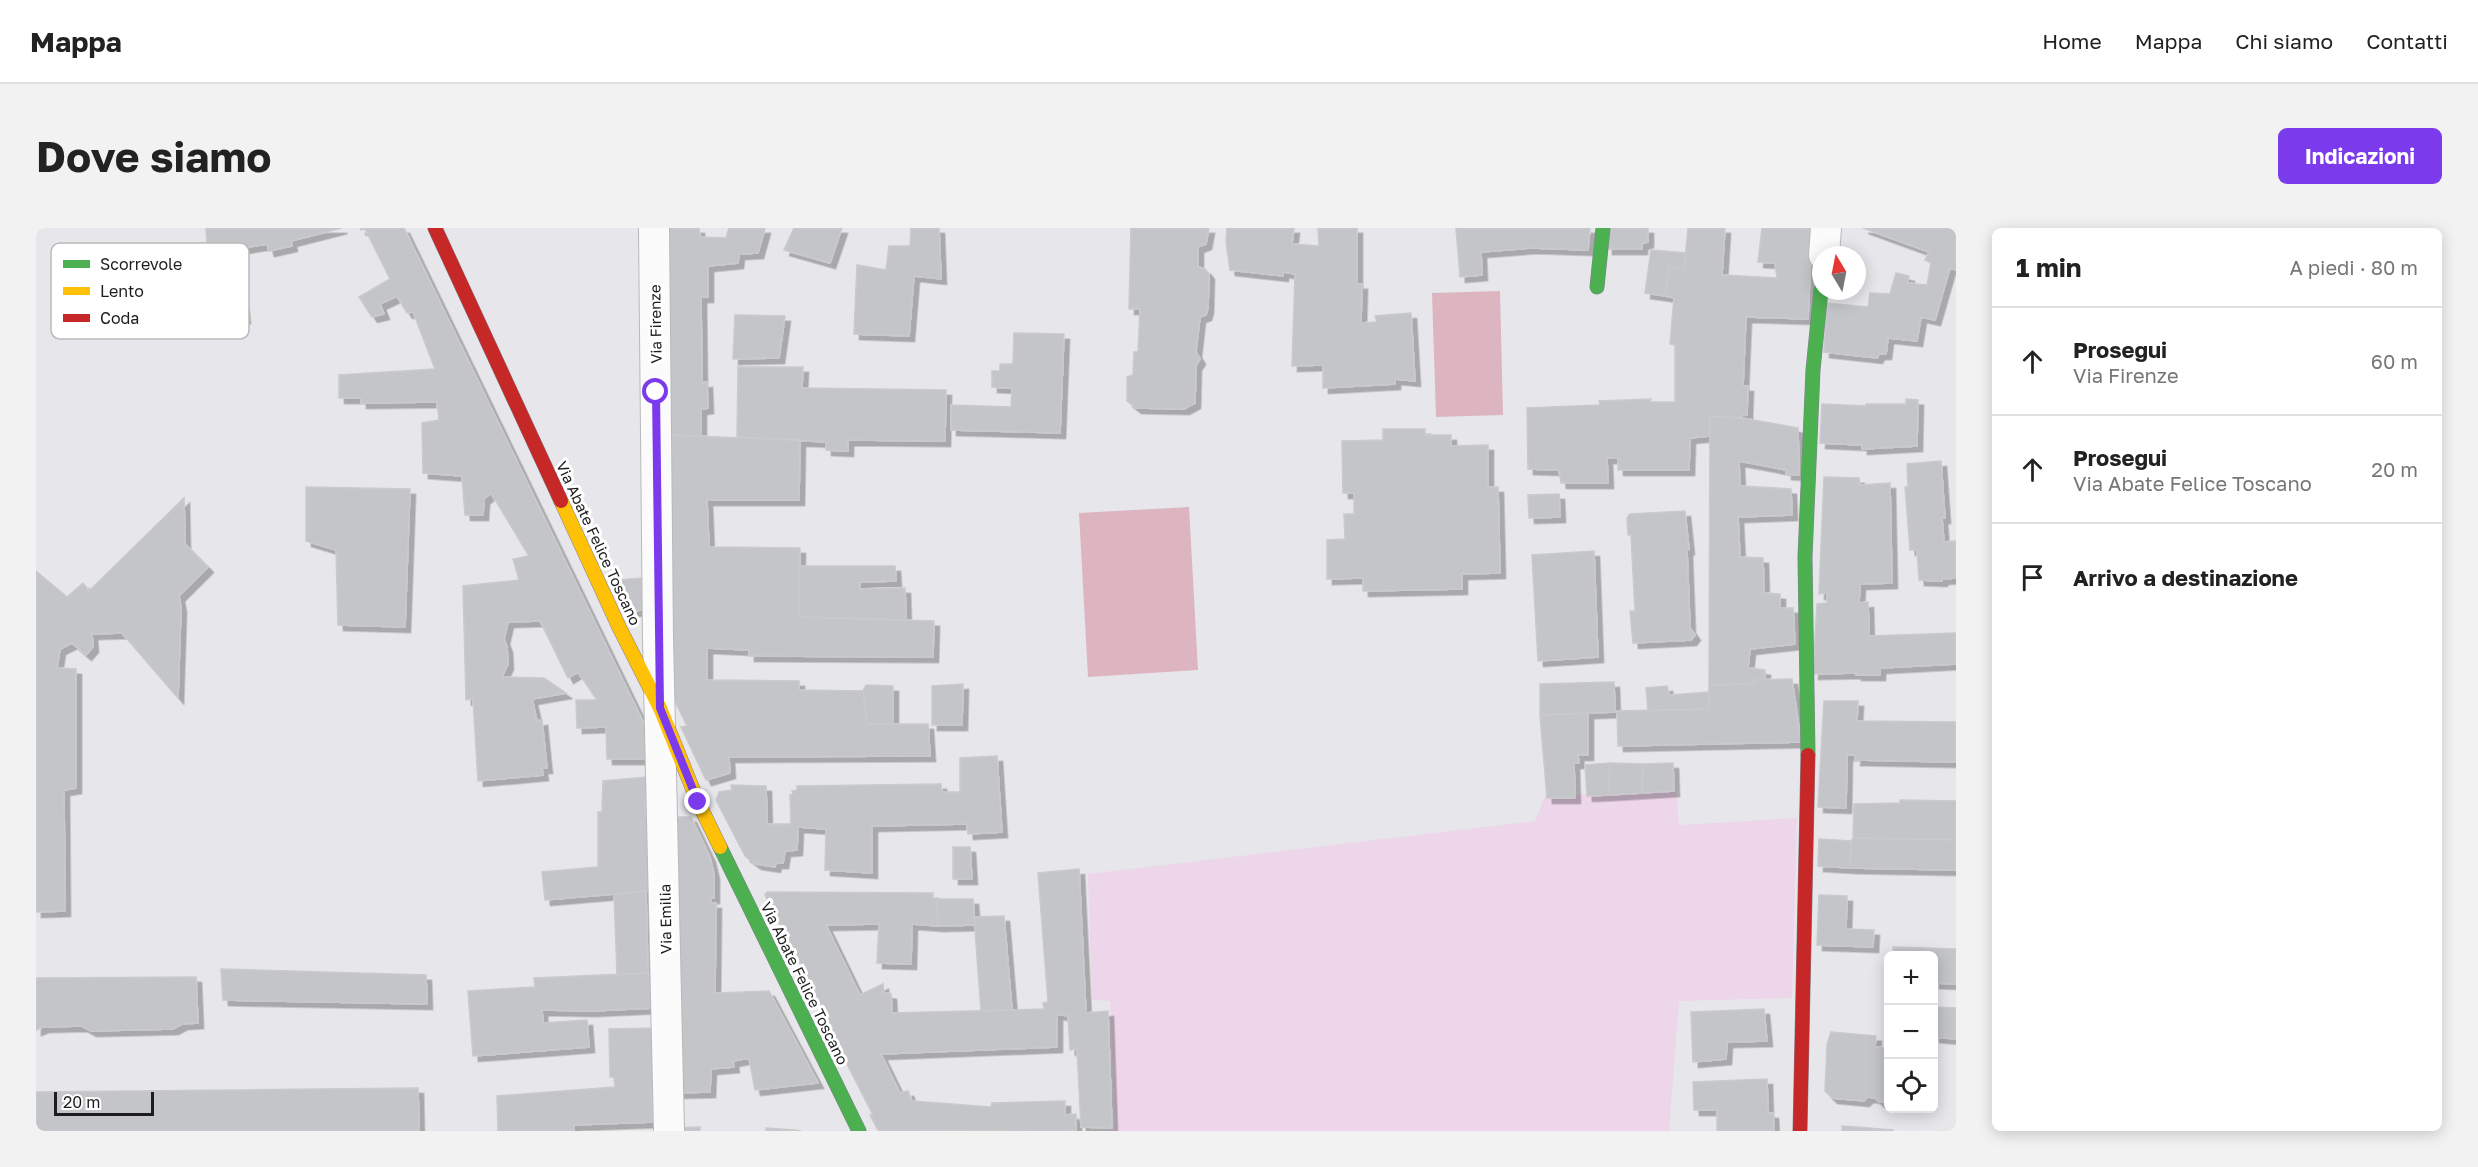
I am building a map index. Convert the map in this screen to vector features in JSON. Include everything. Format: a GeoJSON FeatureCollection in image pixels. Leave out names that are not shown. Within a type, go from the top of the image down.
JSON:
{"type":"FeatureCollection","features":[{"type":"Feature","properties":{"kind":"street","name":"Via Abate Felice Toscano"},"geometry":{"type":"LineString","coordinates":[[435,228],[619,627],[660,708],[698,802],[859,1131]]}},
{"type":"Feature","properties":{"kind":"street","name":"Via Firenze"},"geometry":{"type":"LineString","coordinates":[[654,228],[660,708]]}},
{"type":"Feature","properties":{"kind":"street"},"geometry":{"type":"LineString","coordinates":[[1596,287],[1603,228]]}},
{"type":"Feature","properties":{"kind":"street"},"geometry":{"type":"LineString","coordinates":[[1825,246],[1826,228]]}},
{"type":"Feature","properties":{"kind":"street"},"geometry":{"type":"LineString","coordinates":[[1800,1131],[1808,764],[1805,557],[1813,370],[1820,300]]}},
{"type":"Feature","properties":{"kind":"street","name":"Via Emilia"},"geometry":{"type":"LineString","coordinates":[[660,708],[669,1131]]}},
{"type":"Feature","properties":{"kind":"shaded area"},"geometry":{"type":"Polygon","coordinates":[[[1500,291],[1503,415],[1436,417],[1432,293],[1500,291]]]}},
{"type":"Feature","properties":{"kind":"shaded area"},"geometry":{"type":"Polygon","coordinates":[[[1189,507],[1198,670],[1088,677],[1079,513],[1189,507]]]}},
{"type":"Feature","properties":{"kind":"shaded area"},"geometry":{"type":"Polygon","coordinates":[[[1676,790],[1679,825],[1797,818],[1792,998],[1679,1001],[1669,1131],[1115,1131],[1110,1001],[1092,1000],[1088,874],[1535,821],[1545,796],[1676,790]]]}},
{"type":"Feature","properties":{"kind":"building"},"geometry":{"type":"Polygon","coordinates":[[[206,228],[342,228],[291,241],[292,246],[269,251],[267,244],[249,247],[249,243],[207,243],[206,228]]]}},
{"type":"Feature","properties":{"kind":"building"},"geometry":{"type":"Polygon","coordinates":[[[360,228],[404,228],[647,730],[647,759],[607,759],[606,727],[577,728],[576,700],[597,700],[578,672],[568,678],[540,621],[508,622],[504,639],[508,664],[502,677],[544,678],[566,693],[532,699],[537,721],[542,720],[547,768],[542,768],[543,775],[478,781],[473,699],[466,700],[463,586],[519,580],[513,559],[529,556],[491,493],[484,499],[483,515],[465,515],[462,476],[423,473],[422,423],[439,420],[437,402],[361,403],[361,398],[339,398],[339,375],[435,369],[413,312],[407,313],[397,296],[380,304],[384,314],[372,317],[359,297],[390,279],[365,229],[360,228]]]}},
{"type":"Feature","properties":{"kind":"building"},"geometry":{"type":"Polygon","coordinates":[[[666,228],[699,228],[700,237],[726,238],[729,228],[765,228],[758,253],[739,254],[738,263],[708,266],[708,297],[701,297],[702,383],[707,382],[708,408],[701,409],[701,436],[667,435],[666,228]]]}},
{"type":"Feature","properties":{"kind":"building"},"geometry":{"type":"Polygon","coordinates":[[[794,228],[842,228],[830,263],[784,250],[794,228]]]}},
{"type":"Feature","properties":{"kind":"building"},"geometry":{"type":"Polygon","coordinates":[[[911,228],[939,228],[941,279],[914,276],[909,336],[854,334],[857,265],[886,270],[889,246],[910,246],[911,228]]]}},
{"type":"Feature","properties":{"kind":"building"},"geometry":{"type":"Polygon","coordinates":[[[1131,228],[1209,228],[1206,244],[1198,247],[1198,267],[1205,269],[1209,274],[1208,308],[1206,315],[1200,317],[1196,352],[1200,359],[1196,365],[1195,403],[1184,409],[1136,408],[1127,401],[1127,377],[1133,375],[1134,352],[1138,352],[1140,309],[1129,309],[1131,228]]]}},
{"type":"Feature","properties":{"kind":"building"},"geometry":{"type":"Polygon","coordinates":[[[1227,228],[1294,228],[1292,244],[1319,246],[1318,228],[1357,228],[1357,284],[1362,284],[1361,323],[1377,322],[1375,316],[1411,313],[1415,381],[1395,379],[1395,384],[1323,388],[1323,365],[1292,366],[1295,274],[1283,272],[1283,276],[1230,270],[1226,242],[1227,228]]]}},
{"type":"Feature","properties":{"kind":"building"},"geometry":{"type":"Polygon","coordinates":[[[1456,228],[1590,228],[1588,250],[1531,248],[1481,252],[1482,275],[1460,277],[1456,228]]]}},
{"type":"Feature","properties":{"kind":"building"},"geometry":{"type":"Polygon","coordinates":[[[1607,228],[1648,228],[1648,242],[1642,244],[1642,249],[1607,249],[1607,228]]]}},
{"type":"Feature","properties":{"kind":"building"},"geometry":{"type":"Polygon","coordinates":[[[1688,228],[1725,228],[1722,275],[1777,278],[1775,263],[1758,262],[1762,228],[1812,228],[1808,319],[1746,317],[1743,386],[1748,386],[1747,415],[1742,415],[1742,418],[1710,416],[1709,436],[1690,438],[1689,470],[1618,470],[1618,458],[1607,458],[1608,483],[1561,483],[1559,470],[1528,469],[1527,408],[1600,405],[1599,401],[1651,399],[1650,402],[1675,402],[1675,345],[1670,344],[1674,298],[1665,296],[1669,267],[1684,270],[1688,228]]]}},
{"type":"Feature","properties":{"kind":"building"},"geometry":{"type":"Polygon","coordinates":[[[1863,228],[1956,228],[1956,270],[1950,268],[1935,320],[1921,317],[1917,341],[1888,338],[1886,354],[1879,354],[1877,358],[1824,352],[1827,303],[1868,307],[1870,293],[1890,294],[1896,273],[1909,276],[1907,283],[1927,285],[1931,263],[1925,260],[1929,252],[1863,228]]]}},
{"type":"Feature","properties":{"kind":"building"},"geometry":{"type":"Polygon","coordinates":[[[1651,250],[1686,253],[1684,270],[1669,267],[1665,296],[1645,293],[1651,250]]]}},
{"type":"Feature","properties":{"kind":"building"},"geometry":{"type":"Polygon","coordinates":[[[735,315],[785,316],[779,358],[733,359],[735,315]]]}},
{"type":"Feature","properties":{"kind":"building"},"geometry":{"type":"Polygon","coordinates":[[[1014,333],[1064,334],[1060,433],[951,430],[951,405],[1011,407],[1012,388],[992,387],[992,371],[1000,371],[1000,364],[1013,364],[1014,333]]]}},
{"type":"Feature","properties":{"kind":"building"},"geometry":{"type":"Polygon","coordinates":[[[738,367],[803,367],[802,388],[946,390],[945,441],[848,440],[848,451],[826,450],[826,442],[737,437],[738,367]]]}},
{"type":"Feature","properties":{"kind":"building"},"geometry":{"type":"Polygon","coordinates":[[[1906,399],[1918,400],[1917,446],[1862,449],[1862,445],[1820,443],[1822,404],[1866,406],[1866,404],[1906,404],[1906,399]]]}},
{"type":"Feature","properties":{"kind":"building"},"geometry":{"type":"Polygon","coordinates":[[[1710,416],[1742,418],[1798,428],[1799,475],[1786,474],[1786,470],[1739,461],[1740,486],[1791,489],[1792,515],[1738,517],[1740,557],[1763,558],[1764,593],[1780,594],[1780,608],[1793,608],[1795,644],[1750,649],[1748,668],[1765,670],[1765,680],[1754,680],[1753,684],[1709,685],[1710,416]]]}},
{"type":"Feature","properties":{"kind":"building"},"geometry":{"type":"Polygon","coordinates":[[[1383,429],[1425,429],[1425,435],[1451,435],[1451,446],[1488,445],[1488,487],[1498,487],[1500,573],[1462,574],[1462,589],[1363,591],[1363,578],[1327,579],[1327,540],[1345,539],[1344,514],[1354,514],[1354,493],[1343,493],[1342,441],[1383,440],[1383,429]]]}},
{"type":"Feature","properties":{"kind":"building"},"geometry":{"type":"Polygon","coordinates":[[[667,435],[800,440],[799,500],[707,500],[709,547],[800,548],[799,617],[934,621],[933,657],[749,656],[749,650],[707,648],[707,680],[799,681],[799,690],[863,691],[867,724],[928,724],[930,756],[729,757],[730,773],[706,780],[681,727],[687,726],[673,697],[667,435]]]}},
{"type":"Feature","properties":{"kind":"building"},"geometry":{"type":"Polygon","coordinates":[[[1941,461],[1945,518],[1942,518],[1944,542],[1956,541],[1956,578],[1942,579],[1942,581],[1919,580],[1917,550],[1910,550],[1905,487],[1908,487],[1907,464],[1941,461]]]}},
{"type":"Feature","properties":{"kind":"building"},"geometry":{"type":"Polygon","coordinates":[[[1824,477],[1859,478],[1860,485],[1890,483],[1892,583],[1860,584],[1859,603],[1868,602],[1869,636],[1956,633],[1956,664],[1880,668],[1880,675],[1813,674],[1817,604],[1827,603],[1827,593],[1819,594],[1824,477]]]}},
{"type":"Feature","properties":{"kind":"building"},"geometry":{"type":"Polygon","coordinates":[[[306,487],[410,489],[405,627],[338,625],[336,550],[306,541],[306,487]]]}},
{"type":"Feature","properties":{"kind":"building"},"geometry":{"type":"Polygon","coordinates":[[[1559,494],[1560,517],[1529,518],[1528,495],[1559,494]]]}},
{"type":"Feature","properties":{"kind":"building"},"geometry":{"type":"Polygon","coordinates":[[[184,498],[185,544],[208,567],[179,596],[181,607],[178,698],[122,633],[92,634],[93,647],[86,655],[72,643],[60,649],[57,668],[76,669],[76,788],[64,790],[65,911],[36,912],[36,571],[67,597],[83,583],[89,591],[184,498]]]}},
{"type":"Feature","properties":{"kind":"building"},"geometry":{"type":"Polygon","coordinates":[[[1685,511],[1689,549],[1687,550],[1690,628],[1695,635],[1691,640],[1633,643],[1630,611],[1635,611],[1631,535],[1628,535],[1627,518],[1630,514],[1685,511]]]}},
{"type":"Feature","properties":{"kind":"building"},"geometry":{"type":"Polygon","coordinates":[[[1594,551],[1598,657],[1538,661],[1532,555],[1594,551]]]}},
{"type":"Feature","properties":{"kind":"building"},"geometry":{"type":"Polygon","coordinates":[[[799,566],[895,566],[896,581],[860,582],[860,589],[905,588],[906,620],[799,617],[799,566]]]}},
{"type":"Feature","properties":{"kind":"building"},"geometry":{"type":"Polygon","coordinates":[[[642,578],[642,610],[633,611],[619,580],[642,578]]]}},
{"type":"Feature","properties":{"kind":"building"},"geometry":{"type":"Polygon","coordinates":[[[1792,679],[1801,742],[1618,746],[1617,711],[1709,709],[1709,685],[1753,684],[1754,680],[1792,679]]]}},
{"type":"Feature","properties":{"kind":"building"},"geometry":{"type":"Polygon","coordinates":[[[1614,682],[1615,712],[1540,715],[1540,684],[1614,682]]]}},
{"type":"Feature","properties":{"kind":"building"},"geometry":{"type":"Polygon","coordinates":[[[963,684],[962,725],[932,725],[932,686],[963,684]]]}},
{"type":"Feature","properties":{"kind":"building"},"geometry":{"type":"Polygon","coordinates":[[[866,685],[893,686],[893,724],[867,724],[863,691],[866,685]]]}},
{"type":"Feature","properties":{"kind":"building"},"geometry":{"type":"Polygon","coordinates":[[[1667,686],[1669,695],[1709,692],[1709,709],[1648,711],[1646,688],[1667,686]]]}},
{"type":"Feature","properties":{"kind":"building"},"geometry":{"type":"Polygon","coordinates":[[[1824,701],[1858,701],[1857,721],[1956,722],[1956,762],[1855,760],[1856,755],[1847,755],[1846,808],[1818,807],[1824,701]]]}},
{"type":"Feature","properties":{"kind":"building"},"geometry":{"type":"Polygon","coordinates":[[[1588,713],[1588,755],[1578,755],[1579,763],[1574,763],[1575,798],[1547,798],[1540,715],[1588,713]]]}},
{"type":"Feature","properties":{"kind":"building"},"geometry":{"type":"Polygon","coordinates":[[[997,756],[1002,832],[968,834],[967,824],[872,826],[872,873],[825,870],[826,829],[798,827],[797,850],[785,851],[783,863],[776,863],[775,867],[756,864],[745,856],[716,800],[719,792],[732,790],[731,785],[766,786],[767,824],[791,824],[790,795],[793,794],[792,791],[797,790],[797,786],[941,784],[942,792],[960,792],[960,758],[997,756]]]}},
{"type":"Feature","properties":{"kind":"building"},"geometry":{"type":"Polygon","coordinates":[[[1610,763],[1609,795],[1587,796],[1585,765],[1610,763]]]}},
{"type":"Feature","properties":{"kind":"building"},"geometry":{"type":"Polygon","coordinates":[[[1610,763],[1643,764],[1642,793],[1609,795],[1610,763]]]}},
{"type":"Feature","properties":{"kind":"building"},"geometry":{"type":"Polygon","coordinates":[[[1673,763],[1674,791],[1642,793],[1643,764],[1673,763]]]}},
{"type":"Feature","properties":{"kind":"building"},"geometry":{"type":"Polygon","coordinates":[[[646,777],[645,816],[648,816],[650,891],[545,900],[542,872],[598,867],[598,812],[602,812],[603,781],[646,777]]]}},
{"type":"Feature","properties":{"kind":"building"},"geometry":{"type":"Polygon","coordinates":[[[1900,800],[1956,801],[1956,840],[1853,838],[1854,804],[1900,803],[1900,800]]]}},
{"type":"Feature","properties":{"kind":"building"},"geometry":{"type":"Polygon","coordinates":[[[673,817],[691,817],[710,857],[714,874],[714,898],[711,898],[710,903],[716,903],[715,993],[769,991],[818,1083],[755,1090],[749,1058],[733,1061],[734,1067],[711,1069],[710,1092],[672,1093],[673,817]]]}},
{"type":"Feature","properties":{"kind":"building"},"geometry":{"type":"Polygon","coordinates":[[[1853,838],[1956,840],[1956,870],[1850,868],[1853,838]]]}},
{"type":"Feature","properties":{"kind":"building"},"geometry":{"type":"Polygon","coordinates":[[[1819,839],[1851,841],[1850,868],[1818,866],[1819,839]]]}},
{"type":"Feature","properties":{"kind":"building"},"geometry":{"type":"Polygon","coordinates":[[[953,847],[970,847],[972,879],[953,879],[953,847]]]}},
{"type":"Feature","properties":{"kind":"building"},"geometry":{"type":"Polygon","coordinates":[[[1079,869],[1086,1013],[1108,1011],[1112,1128],[1081,1127],[1077,1049],[1070,1050],[1068,1016],[1057,1014],[1057,1047],[881,1054],[900,1093],[908,1091],[912,1101],[991,1107],[992,1103],[1065,1101],[1065,1115],[1076,1114],[1076,1131],[878,1130],[870,1115],[873,1115],[829,1029],[832,1027],[765,895],[767,892],[933,893],[933,898],[937,899],[938,926],[912,924],[911,964],[877,963],[879,924],[826,925],[860,995],[883,984],[884,993],[891,994],[892,1013],[1044,1009],[1043,1003],[1048,1002],[1038,873],[1079,869]]]}},
{"type":"Feature","properties":{"kind":"building"},"geometry":{"type":"Polygon","coordinates":[[[646,891],[648,973],[617,975],[614,894],[646,891]]]}},
{"type":"Feature","properties":{"kind":"building"},"geometry":{"type":"Polygon","coordinates":[[[1819,895],[1847,896],[1846,929],[1874,930],[1873,947],[1817,945],[1819,895]]]}},
{"type":"Feature","properties":{"kind":"building"},"geometry":{"type":"Polygon","coordinates":[[[937,899],[973,899],[975,925],[938,926],[937,899]]]}},
{"type":"Feature","properties":{"kind":"building"},"geometry":{"type":"Polygon","coordinates":[[[1004,916],[1012,1010],[981,1011],[974,917],[1004,916]]]}},
{"type":"Feature","properties":{"kind":"building"},"geometry":{"type":"Polygon","coordinates":[[[1893,947],[1956,949],[1956,984],[1938,983],[1938,951],[1893,951],[1893,947]]]}},
{"type":"Feature","properties":{"kind":"building"},"geometry":{"type":"Polygon","coordinates":[[[221,969],[426,975],[427,1004],[223,1000],[221,969]]]}},
{"type":"Feature","properties":{"kind":"building"},"geometry":{"type":"Polygon","coordinates":[[[648,973],[652,979],[654,1008],[590,1011],[542,1010],[543,1023],[587,1020],[589,1047],[473,1056],[468,991],[535,987],[534,978],[648,973]]]}},
{"type":"Feature","properties":{"kind":"building"},"geometry":{"type":"Polygon","coordinates":[[[196,977],[198,1023],[182,1024],[173,1029],[91,1031],[82,1026],[43,1027],[36,1030],[36,978],[196,977]]]}},
{"type":"Feature","properties":{"kind":"building"},"geometry":{"type":"Polygon","coordinates":[[[1938,1007],[1956,1008],[1956,1039],[1938,1037],[1938,1007]]]}},
{"type":"Feature","properties":{"kind":"building"},"geometry":{"type":"Polygon","coordinates":[[[1764,1009],[1767,1041],[1727,1042],[1726,1059],[1693,1062],[1691,1012],[1764,1009]]]}},
{"type":"Feature","properties":{"kind":"building"},"geometry":{"type":"Polygon","coordinates":[[[656,1028],[656,1087],[652,1087],[652,1122],[574,1125],[574,1131],[498,1131],[497,1096],[615,1087],[614,1077],[610,1077],[609,1029],[656,1028]]]}},
{"type":"Feature","properties":{"kind":"building"},"geometry":{"type":"Polygon","coordinates":[[[1831,1032],[1876,1036],[1875,1047],[1884,1048],[1884,1101],[1879,1102],[1875,1098],[1868,1097],[1864,1101],[1832,1098],[1825,1091],[1827,1044],[1831,1032]]]}},
{"type":"Feature","properties":{"kind":"building"},"geometry":{"type":"Polygon","coordinates":[[[1767,1079],[1768,1113],[1773,1113],[1774,1131],[1717,1131],[1717,1110],[1694,1110],[1693,1082],[1767,1079]]]}},
{"type":"Feature","properties":{"kind":"building"},"geometry":{"type":"Polygon","coordinates":[[[418,1088],[419,1131],[36,1131],[36,1092],[418,1088]]]}},
{"type":"Feature","properties":{"kind":"building"},"geometry":{"type":"Polygon","coordinates":[[[1842,1126],[1893,1130],[1893,1131],[1842,1131],[1842,1126]]]}},
{"type":"Feature","properties":{"kind":"building"},"geometry":{"type":"Polygon","coordinates":[[[700,1127],[700,1131],[678,1131],[678,1128],[700,1127]]]}},
{"type":"Feature","properties":{"kind":"building"},"geometry":{"type":"Polygon","coordinates":[[[766,1128],[795,1130],[801,1131],[766,1131],[766,1128]]]}},
{"type":"Feature","properties":{"kind":"traffic: fast"},"geometry":{"type":"LineString","coordinates":[[1597,287],[1603,228]]}},
{"type":"Feature","properties":{"kind":"traffic: fast"},"geometry":{"type":"LineString","coordinates":[[1808,755],[1805,557],[1813,370],[1820,300]]}},
{"type":"Feature","properties":{"kind":"traffic: fast"},"geometry":{"type":"LineString","coordinates":[[720,847],[859,1131]]}},
{"type":"Feature","properties":{"kind":"traffic: slow"},"geometry":{"type":"LineString","coordinates":[[561,501],[619,627],[660,708],[698,802],[720,847]]}},
{"type":"Feature","properties":{"kind":"traffic: jam"},"geometry":{"type":"LineString","coordinates":[[435,228],[561,501]]}},
{"type":"Feature","properties":{"kind":"traffic: jam"},"geometry":{"type":"LineString","coordinates":[[1800,1131],[1808,755]]}},
{"type":"Feature","properties":{"kind":"route"},"geometry":{"type":"LineString","coordinates":[[656,392],[660,708],[698,802]]}}]}
